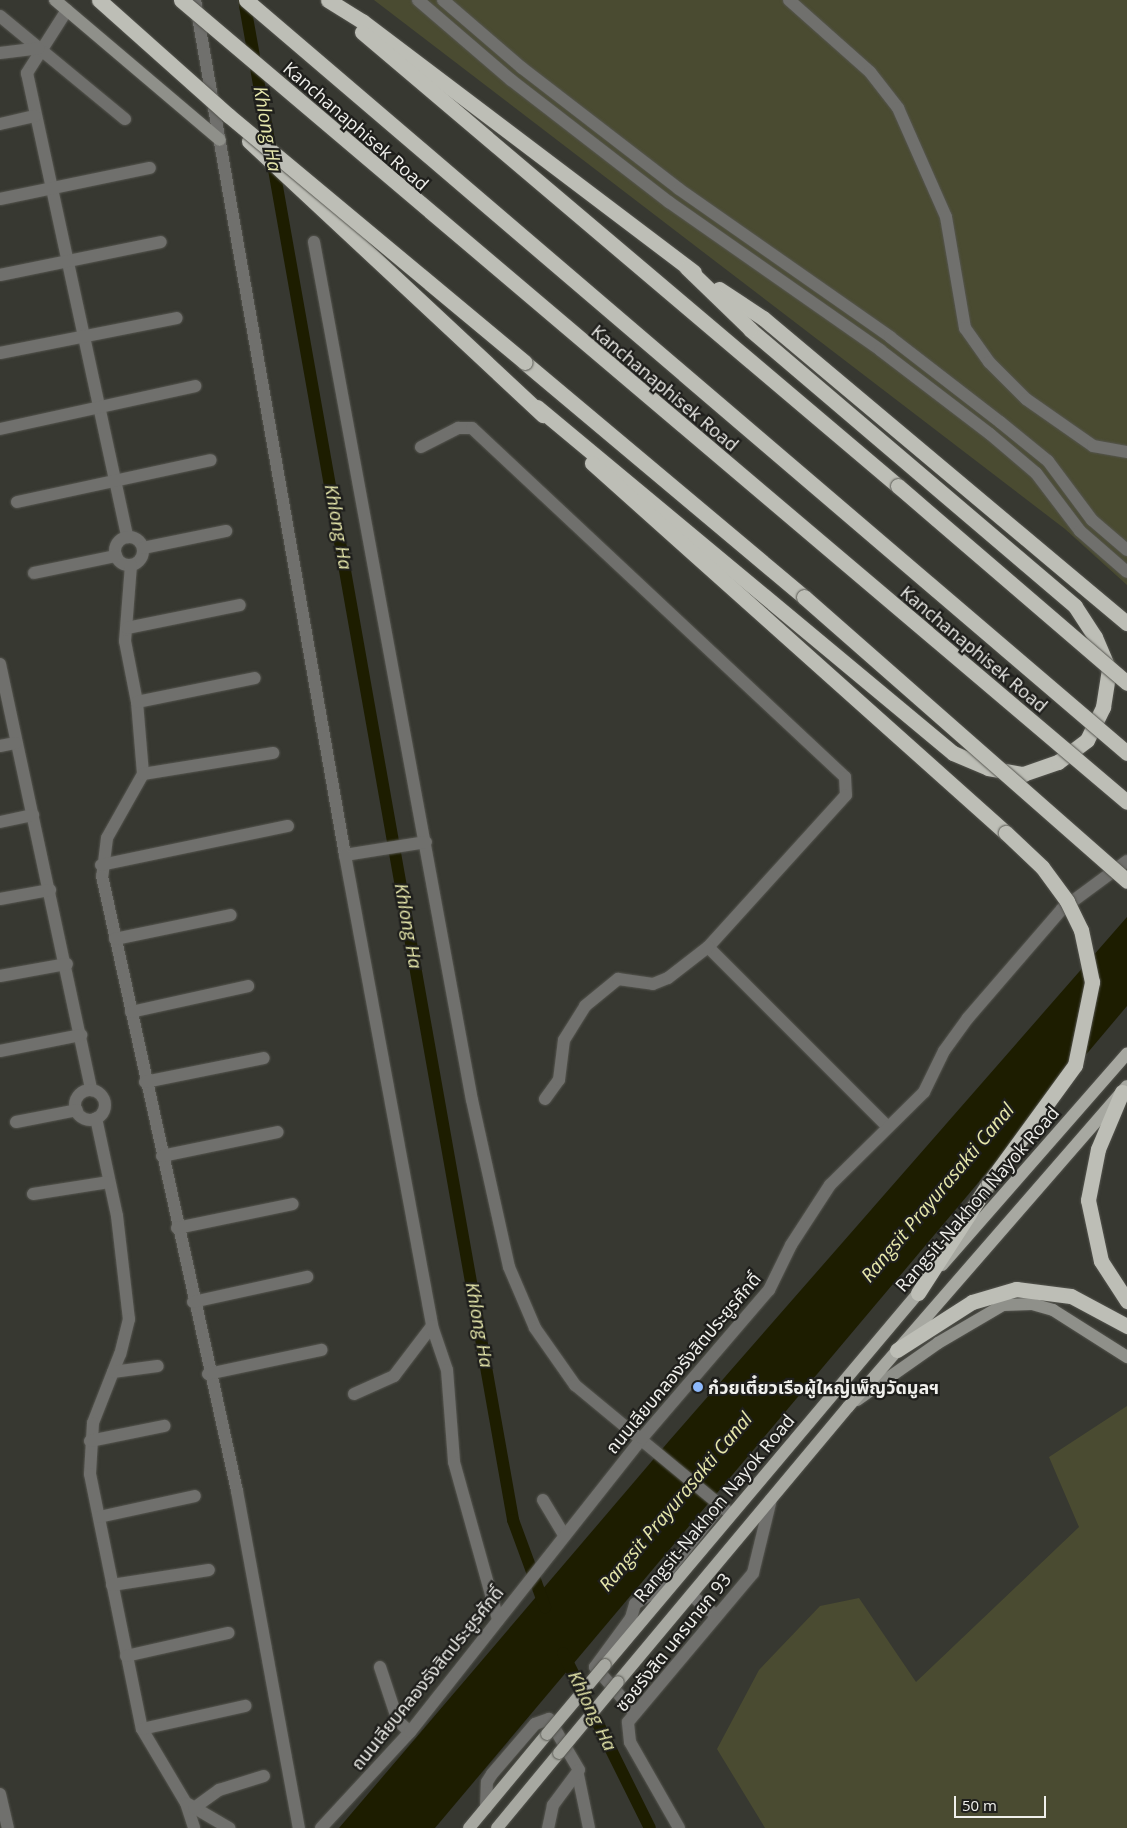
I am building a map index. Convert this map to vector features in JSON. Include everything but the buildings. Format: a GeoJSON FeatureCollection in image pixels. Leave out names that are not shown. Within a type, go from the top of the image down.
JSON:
{"type":"FeatureCollection","features":[{"type":"Feature","properties":{"kind":"highway"},"geometry":{"type":"LineString","coordinates":[[99,0],[228,115],[804,597],[1127,881]]}},
{"type":"Feature","properties":{"kind":"highway","name":"Kanchanaphisek Road"},"geometry":{"type":"LineString","coordinates":[[180,0],[1127,802]]}},
{"type":"Feature","properties":{"kind":"highway","name":"Kanchanaphisek Road"},"geometry":{"type":"LineString","coordinates":[[246,0],[1127,753]]}},
{"type":"Feature","properties":{"kind":"highway"},"geometry":{"type":"LineString","coordinates":[[328,0],[362,21],[495,124],[687,268],[763,318],[1127,623]]}},
{"type":"Feature","properties":{"kind":"highway"},"geometry":{"type":"LineString","coordinates":[[328,0],[484,137],[898,486],[1127,683]]}},
{"type":"Feature","properties":{"kind":"highway"},"geometry":{"type":"LineString","coordinates":[[228,115],[254,146],[506,378],[590,461],[1006,833],[1042,868],[1067,901],[1081,930],[1092,982],[1075,1065],[989,1184],[918,1292]]}},
{"type":"Feature","properties":{"kind":"highway"},"geometry":{"type":"LineString","coordinates":[[537,408],[953,753],[988,768],[1023,774],[1058,762],[1087,740],[1103,707],[1109,670],[1096,637],[1075,606],[750,329],[687,268]]}},
{"type":"Feature","properties":{"kind":"highway"},"geometry":{"type":"LineString","coordinates":[[1124,1089],[1098,1149],[1088,1200],[1101,1261],[1127,1301]]}},
{"type":"Feature","properties":{"kind":"highway"},"geometry":{"type":"LineString","coordinates":[[897,1350],[972,1302],[1016,1289],[1071,1296],[1127,1326]]}},
{"type":"Feature","properties":{"kind":"main road"},"geometry":{"type":"LineString","coordinates":[[55,0],[220,140]]}},
{"type":"Feature","properties":{"kind":"main road","name":"Rangsit-Nakhon Nayok Road"},"geometry":{"type":"LineString","coordinates":[[469,1828],[918,1292],[1127,1054]]}},
{"type":"Feature","properties":{"kind":"main road"},"geometry":{"type":"LineString","coordinates":[[496,1828],[848,1407],[1124,1089]]}},
{"type":"Feature","properties":{"kind":"main road"},"geometry":{"type":"LineString","coordinates":[[848,1407],[938,1343],[1003,1305],[1032,1304],[1053,1310],[1127,1357]]}},
{"type":"Feature","properties":{"kind":"street"},"geometry":{"type":"LineString","coordinates":[[195,0],[432,1326],[447,1370],[454,1462],[498,1620]]}},
{"type":"Feature","properties":{"kind":"street"},"geometry":{"type":"LineString","coordinates":[[418,0],[511,80],[990,434],[1036,473],[1080,531],[1127,572]]}},
{"type":"Feature","properties":{"kind":"street"},"geometry":{"type":"LineString","coordinates":[[443,0],[577,110],[1000,422],[1048,461],[1092,520],[1127,550]]}},
{"type":"Feature","properties":{"kind":"street"},"geometry":{"type":"LineString","coordinates":[[789,0],[870,72],[898,108],[946,217],[965,328],[989,362],[1026,399],[1093,446],[1127,452]]}},
{"type":"Feature","properties":{"kind":"street"},"geometry":{"type":"LineString","coordinates":[[67,10],[39,48],[27,72],[66,261],[127,537]]}},
{"type":"Feature","properties":{"kind":"street"},"geometry":{"type":"LineString","coordinates":[[0,16],[125,119]]}},
{"type":"Feature","properties":{"kind":"street"},"geometry":{"type":"LineString","coordinates":[[0,53],[39,48]]}},
{"type":"Feature","properties":{"kind":"street"},"geometry":{"type":"LineString","coordinates":[[0,124],[35,116]]}},
{"type":"Feature","properties":{"kind":"street"},"geometry":{"type":"LineString","coordinates":[[0,199],[150,168]]}},
{"type":"Feature","properties":{"kind":"street"},"geometry":{"type":"LineString","coordinates":[[0,275],[161,242]]}},
{"type":"Feature","properties":{"kind":"street"},"geometry":{"type":"LineString","coordinates":[[314,242],[420,843],[480,1136],[521,1300],[575,1385],[647,1442],[731,1514]]}},
{"type":"Feature","properties":{"kind":"street"},"geometry":{"type":"LineString","coordinates":[[765,269],[775,255]]}},
{"type":"Feature","properties":{"kind":"street"},"geometry":{"type":"LineString","coordinates":[[0,353],[177,318]]}},
{"type":"Feature","properties":{"kind":"street"},"geometry":{"type":"LineString","coordinates":[[0,429],[195,386]]}},
{"type":"Feature","properties":{"kind":"street"},"geometry":{"type":"LineString","coordinates":[[990,434],[1000,422]]}},
{"type":"Feature","properties":{"kind":"street"},"geometry":{"type":"LineString","coordinates":[[421,447],[464,426],[481,435],[845,777],[846,795],[708,947],[668,978],[653,984],[618,979],[585,1006],[564,1040],[559,1080],[545,1099]]}},
{"type":"Feature","properties":{"kind":"street"},"geometry":{"type":"LineString","coordinates":[[17,502],[210,460]]}},
{"type":"Feature","properties":{"kind":"street"},"geometry":{"type":"LineString","coordinates":[[143,548],[226,531]]}},
{"type":"Feature","properties":{"kind":"street"},"geometry":{"type":"LineString","coordinates":[[116,556],[117,544],[127,537],[137,539],[143,548],[140,559],[131,565]]}},
{"type":"Feature","properties":{"kind":"street"},"geometry":{"type":"LineString","coordinates":[[34,573],[116,556],[131,565]]}},
{"type":"Feature","properties":{"kind":"street"},"geometry":{"type":"LineString","coordinates":[[131,565],[126,652],[137,702],[142,774],[107,838],[101,865],[145,1082],[208,1374],[239,1501],[299,1828]]}},
{"type":"Feature","properties":{"kind":"street"},"geometry":{"type":"LineString","coordinates":[[127,628],[240,605]]}},
{"type":"Feature","properties":{"kind":"street"},"geometry":{"type":"LineString","coordinates":[[0,668],[67,964],[91,1090]]}},
{"type":"Feature","properties":{"kind":"street"},"geometry":{"type":"LineString","coordinates":[[137,702],[255,678]]}},
{"type":"Feature","properties":{"kind":"street"},"geometry":{"type":"LineString","coordinates":[[0,746],[16,743]]}},
{"type":"Feature","properties":{"kind":"street"},"geometry":{"type":"LineString","coordinates":[[142,774],[273,753]]}},
{"type":"Feature","properties":{"kind":"street"},"geometry":{"type":"LineString","coordinates":[[0,822],[33,815]]}},
{"type":"Feature","properties":{"kind":"street"},"geometry":{"type":"LineString","coordinates":[[101,865],[288,826]]}},
{"type":"Feature","properties":{"kind":"street"},"geometry":{"type":"LineString","coordinates":[[349,854],[420,843]]}},
{"type":"Feature","properties":{"kind":"street","name":"ถนนเลียบคลองรังสิตประยูรศักดิ์"},"geometry":{"type":"LineString","coordinates":[[321,1828],[410,1732],[564,1535],[647,1442],[769,1290],[791,1244],[824,1193],[887,1126],[924,1092],[944,1051],[968,1018],[1062,909],[1127,861]]}},
{"type":"Feature","properties":{"kind":"street"},"geometry":{"type":"LineString","coordinates":[[0,898],[50,890]]}},
{"type":"Feature","properties":{"kind":"street"},"geometry":{"type":"LineString","coordinates":[[116,940],[231,915]]}},
{"type":"Feature","properties":{"kind":"street"},"geometry":{"type":"LineString","coordinates":[[708,947],[887,1126]]}},
{"type":"Feature","properties":{"kind":"street"},"geometry":{"type":"LineString","coordinates":[[0,976],[67,964]]}},
{"type":"Feature","properties":{"kind":"street"},"geometry":{"type":"LineString","coordinates":[[131,1012],[248,986]]}},
{"type":"Feature","properties":{"kind":"street"},"geometry":{"type":"LineString","coordinates":[[0,1051],[81,1036]]}},
{"type":"Feature","properties":{"kind":"street"},"geometry":{"type":"LineString","coordinates":[[145,1082],[264,1058]]}},
{"type":"Feature","properties":{"kind":"street"},"geometry":{"type":"LineString","coordinates":[[91,1090],[78,1097],[77,1110],[83,1117],[96,1118]]}},
{"type":"Feature","properties":{"kind":"street"},"geometry":{"type":"LineString","coordinates":[[91,1090],[102,1095],[105,1104],[96,1118],[129,1297],[126,1338],[90,1441],[90,1474],[142,1729],[190,1806],[194,1828]]}},
{"type":"Feature","properties":{"kind":"street"},"geometry":{"type":"LineString","coordinates":[[16,1122],[77,1110]]}},
{"type":"Feature","properties":{"kind":"street"},"geometry":{"type":"LineString","coordinates":[[162,1156],[278,1132]]}},
{"type":"Feature","properties":{"kind":"street"},"geometry":{"type":"LineString","coordinates":[[33,1194],[109,1182]]}},
{"type":"Feature","properties":{"kind":"street"},"geometry":{"type":"LineString","coordinates":[[177,1228],[293,1204]]}},
{"type":"Feature","properties":{"kind":"street"},"geometry":{"type":"LineString","coordinates":[[193,1302],[307,1277]]}},
{"type":"Feature","properties":{"kind":"street"},"geometry":{"type":"LineString","coordinates":[[354,1394],[394,1376],[432,1326]]}},
{"type":"Feature","properties":{"kind":"street"},"geometry":{"type":"LineString","coordinates":[[208,1374],[321,1350]]}},
{"type":"Feature","properties":{"kind":"street"},"geometry":{"type":"LineString","coordinates":[[114,1372],[158,1366]]}},
{"type":"Feature","properties":{"kind":"street"},"geometry":{"type":"LineString","coordinates":[[90,1441],[164,1426]]}},
{"type":"Feature","properties":{"kind":"street"},"geometry":{"type":"LineString","coordinates":[[99,1517],[195,1496]]}},
{"type":"Feature","properties":{"kind":"street","name":"ซอยรังสิต นครนายก 93"},"geometry":{"type":"LineString","coordinates":[[679,1828],[630,1742],[626,1730],[635,1713],[753,1573],[771,1499]]}},
{"type":"Feature","properties":{"kind":"street"},"geometry":{"type":"LineString","coordinates":[[543,1500],[564,1535]]}},
{"type":"Feature","properties":{"kind":"street"},"geometry":{"type":"LineString","coordinates":[[635,1713],[595,1667],[631,1618],[635,1604],[649,1595],[718,1504]]}},
{"type":"Feature","properties":{"kind":"street"},"geometry":{"type":"LineString","coordinates":[[112,1585],[209,1570]]}},
{"type":"Feature","properties":{"kind":"street"},"geometry":{"type":"LineString","coordinates":[[691,1595],[717,1616]]}},
{"type":"Feature","properties":{"kind":"street"},"geometry":{"type":"LineString","coordinates":[[126,1656],[228,1632]]}},
{"type":"Feature","properties":{"kind":"street"},"geometry":{"type":"LineString","coordinates":[[380,1667],[398,1721],[410,1732]]}},
{"type":"Feature","properties":{"kind":"street"},"geometry":{"type":"LineString","coordinates":[[142,1729],[245,1706]]}},
{"type":"Feature","properties":{"kind":"street"},"geometry":{"type":"LineString","coordinates":[[486,1808],[487,1782],[544,1718],[550,1719],[577,1760],[578,1776],[589,1828]]}},
{"type":"Feature","properties":{"kind":"street"},"geometry":{"type":"LineString","coordinates":[[190,1806],[219,1790],[264,1776]]}},
{"type":"Feature","properties":{"kind":"street"},"geometry":{"type":"LineString","coordinates":[[548,1828],[553,1805],[578,1776]]}},
{"type":"Feature","properties":{"kind":"street"},"geometry":{"type":"LineString","coordinates":[[0,1794],[8,1828]]}},
{"type":"Feature","properties":{"kind":"street"},"geometry":{"type":"LineString","coordinates":[[190,1806],[229,1828]]}},
{"type":"Feature","properties":{"kind":"shaded area"},"geometry":{"type":"Polygon","coordinates":[[[374,0],[1127,0],[1127,585],[1065,529],[374,0]]]}},
{"type":"Feature","properties":{"kind":"shaded area"},"geometry":{"type":"Polygon","coordinates":[[[1127,1406],[1127,1828],[765,1828],[717,1749],[759,1670],[820,1606],[859,1598],[916,1682],[1079,1527],[1049,1457],[1127,1406]]]}},
{"type":"Feature","properties":{"kind":"water","name":"Rangsit Prayurasakti Canal"},"geometry":{"type":"Polygon","coordinates":[[[1127,917],[1127,1006],[435,1828],[339,1828],[669,1441],[1127,917]]]}},
{"type":"Feature","properties":{"kind":"waterway","name":"Khlong Ha"},"geometry":{"type":"LineString","coordinates":[[244,0],[513,1520],[545,1607]]}},
{"type":"Feature","properties":{"kind":"waterway","name":"Khlong Ha"},"geometry":{"type":"LineString","coordinates":[[563,1653],[650,1828]]}},
{"type":"Feature","properties":{"kind":"place","name":"ก๋วยเตี๋ยวเรือผู้ใหญ่เพ็ญวัดมูลฯ"},"geometry":{"type":"Point","coordinates":[698,1387]}}]}
